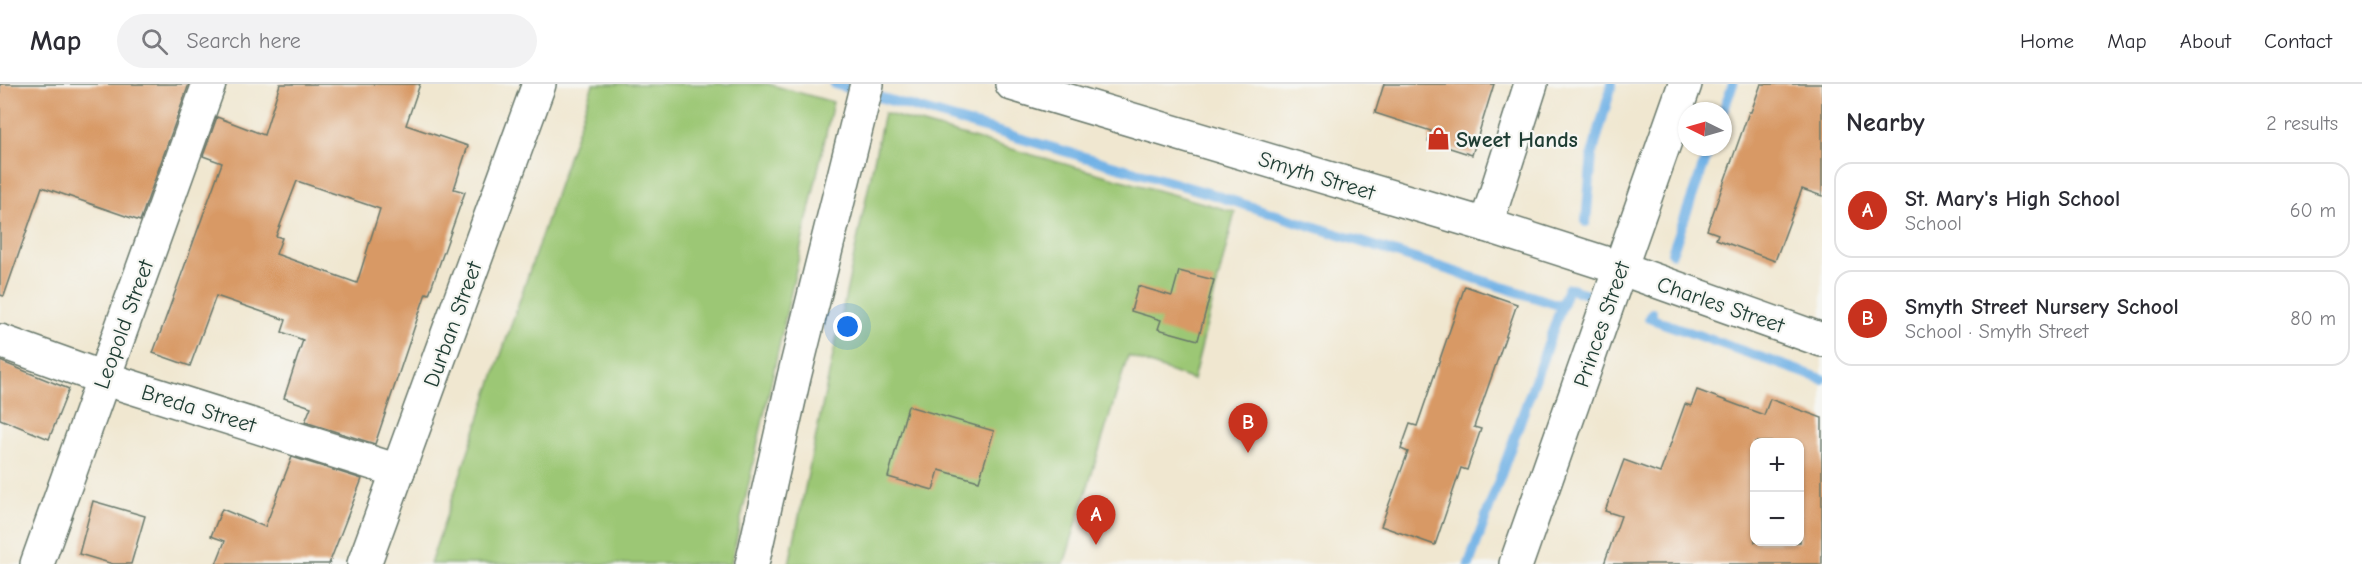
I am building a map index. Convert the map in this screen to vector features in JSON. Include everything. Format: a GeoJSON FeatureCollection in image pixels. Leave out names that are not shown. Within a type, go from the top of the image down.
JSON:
{"type":"FeatureCollection","features":[{"type":"Feature","properties":{"kind":"street","name":"Leopold Street"},"geometry":{"type":"LineString","coordinates":[[37,564],[209,84]]}},
{"type":"Feature","properties":{"kind":"street","name":"Durban Street"},"geometry":{"type":"LineString","coordinates":[[364,564],[539,84]]}},
{"type":"Feature","properties":{"kind":"street"},"geometry":{"type":"LineString","coordinates":[[752,564],[794,376],[867,84]]}},
{"type":"Feature","properties":{"kind":"street","name":"Smyth Street"},"geometry":{"type":"LineString","coordinates":[[1012,84],[1486,225],[1620,268]]}},
{"type":"Feature","properties":{"kind":"street"},"geometry":{"type":"LineString","coordinates":[[1486,225],[1531,84]]}},
{"type":"Feature","properties":{"kind":"street","name":"Princes Street"},"geometry":{"type":"LineString","coordinates":[[1516,564],[1685,84]]}},
{"type":"Feature","properties":{"kind":"street","name":"Charles Street"},"geometry":{"type":"LineString","coordinates":[[1620,268],[1822,340]]}},
{"type":"Feature","properties":{"kind":"street","name":"Breda Street"},"geometry":{"type":"LineString","coordinates":[[0,341],[104,378],[398,471]]}},
{"type":"Feature","properties":{"kind":"green space"},"geometry":{"type":"Polygon","coordinates":[[[593,84],[768,84],[833,102],[731,564],[430,564],[593,84]]]}},
{"type":"Feature","properties":{"kind":"green space"},"geometry":{"type":"Polygon","coordinates":[[[884,113],[1235,212],[1193,380],[1128,356],[1064,564],[789,564],[884,113]]]}},
{"type":"Feature","properties":{"kind":"building"},"geometry":{"type":"Polygon","coordinates":[[[0,84],[189,84],[140,221],[42,187],[4,296],[0,295],[0,84]]]}},
{"type":"Feature","properties":{"kind":"building"},"geometry":{"type":"Polygon","coordinates":[[[280,84],[420,84],[406,125],[468,146],[454,189],[465,192],[429,294],[426,293],[375,444],[305,422],[311,407],[284,398],[303,340],[282,332],[286,320],[216,296],[190,366],[153,353],[222,163],[203,156],[217,117],[264,135],[280,84]],[[297,181],[276,236],[282,238],[276,254],[357,283],[380,209],[297,181]]]}},
{"type":"Feature","properties":{"kind":"building"},"geometry":{"type":"Polygon","coordinates":[[[1384,84],[1494,84],[1472,155],[1428,141],[1431,131],[1375,113],[1384,84]]]}},
{"type":"Feature","properties":{"kind":"building"},"geometry":{"type":"Polygon","coordinates":[[[1761,84],[1822,84],[1822,196],[1802,189],[1775,261],[1716,239],[1718,234],[1707,230],[1761,84]]]}},
{"type":"Feature","properties":{"kind":"building"},"geometry":{"type":"Polygon","coordinates":[[[1179,271],[1214,280],[1198,340],[1158,329],[1161,320],[1131,311],[1138,286],[1172,296],[1179,271]]]}},
{"type":"Feature","properties":{"kind":"building"},"geometry":{"type":"Polygon","coordinates":[[[1465,286],[1517,304],[1474,427],[1481,429],[1467,470],[1461,468],[1435,545],[1381,526],[1408,452],[1401,449],[1410,424],[1417,426],[1465,286]]]}},
{"type":"Feature","properties":{"kind":"building"},"geometry":{"type":"Polygon","coordinates":[[[0,361],[69,389],[49,439],[0,419],[0,361]]]}},
{"type":"Feature","properties":{"kind":"building"},"geometry":{"type":"Polygon","coordinates":[[[1697,390],[1764,415],[1770,399],[1822,418],[1822,564],[1604,564],[1621,516],[1605,511],[1624,460],[1660,473],[1685,404],[1691,406],[1697,390]]]}},
{"type":"Feature","properties":{"kind":"building"},"geometry":{"type":"Polygon","coordinates":[[[908,406],[994,431],[979,481],[939,470],[933,490],[888,477],[908,406]]]}},
{"type":"Feature","properties":{"kind":"building"},"geometry":{"type":"Polygon","coordinates":[[[292,457],[362,479],[329,564],[216,564],[225,541],[211,536],[222,509],[265,527],[292,457]]]}},
{"type":"Feature","properties":{"kind":"building"},"geometry":{"type":"Polygon","coordinates":[[[93,501],[145,516],[131,564],[113,564],[79,554],[93,501]]]}},
{"type":"Feature","properties":{"kind":"waterway"},"geometry":{"type":"LineString","coordinates":[[834,84],[1208,193],[1562,306]]}},
{"type":"Feature","properties":{"kind":"waterway"},"geometry":{"type":"LineString","coordinates":[[1586,222],[1592,155],[1612,84]]}},
{"type":"Feature","properties":{"kind":"waterway"},"geometry":{"type":"LineString","coordinates":[[1726,102],[1733,84]]}},
{"type":"Feature","properties":{"kind":"waterway"},"geometry":{"type":"LineString","coordinates":[[1672,253],[1707,156]]}},
{"type":"Feature","properties":{"kind":"waterway"},"geometry":{"type":"LineString","coordinates":[[1469,564],[1568,288],[1587,294]]}},
{"type":"Feature","properties":{"kind":"waterway"},"geometry":{"type":"LineString","coordinates":[[1652,313],[1649,318],[1822,379]]}},
{"type":"Feature","properties":{"kind":"place","name":"Sweet Hands"},"geometry":{"type":"Point","coordinates":[1438,139]}},
{"type":"Feature","properties":{"kind":"place","name":"Smyth Street Nursery School"},"geometry":{"type":"Point","coordinates":[1248,453]}},
{"type":"Feature","properties":{"kind":"place","name":"St. Mary's High School"},"geometry":{"type":"Point","coordinates":[1096,545]}}]}
